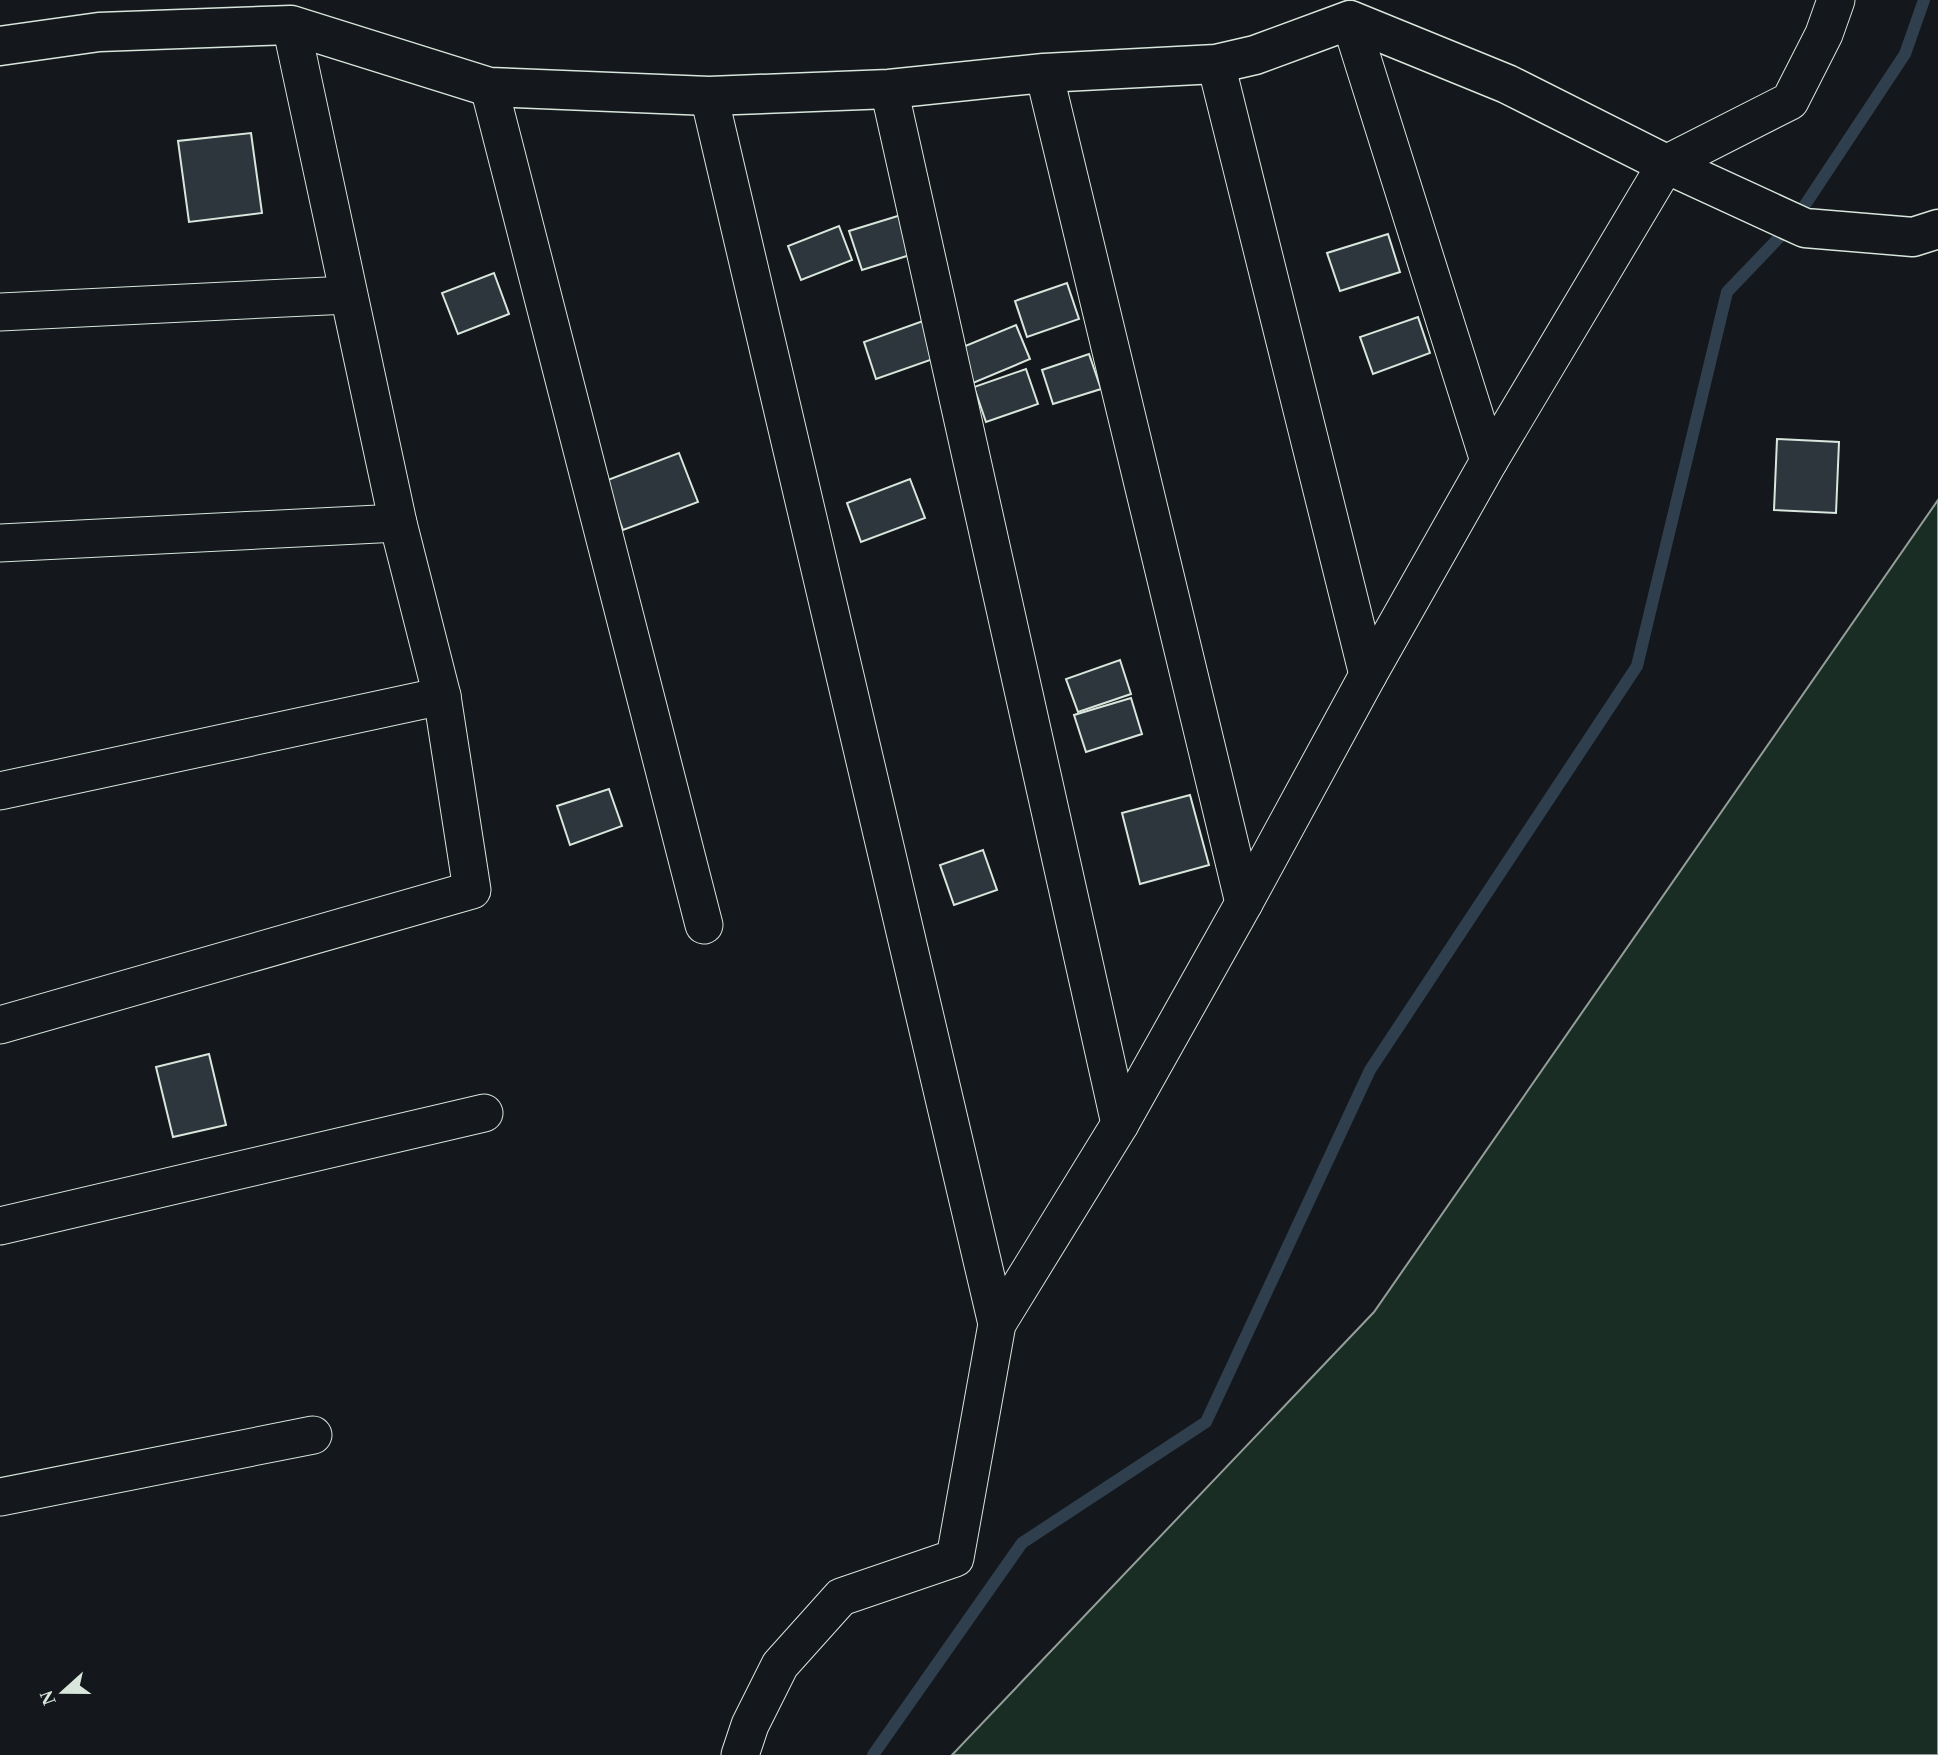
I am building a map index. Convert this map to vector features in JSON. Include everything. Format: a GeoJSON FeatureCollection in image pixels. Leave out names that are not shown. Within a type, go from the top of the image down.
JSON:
{"type":"FeatureCollection","features":[{"type":"Feature","properties":{"kind":"street"},"geometry":{"type":"LineString","coordinates":[[740,1755],[750,1725],[780,1665],[841,1597],[955,1558],[996,1324],[1120,1124],[1489,461],[1666,164],[1790,101],[1824,34],[1836,0]]}},
{"type":"Feature","properties":{"kind":"street"},"geometry":{"type":"LineString","coordinates":[[1348,10],[1805,228],[1913,237],[1938,229]]}},
{"type":"Feature","properties":{"kind":"street"},"geometry":{"type":"LineString","coordinates":[[0,46],[99,32],[291,25],[489,87],[709,96],[888,89],[1044,73],[1216,64],[1255,55],[1348,10]]}},
{"type":"Feature","properties":{"kind":"street"},"geometry":{"type":"LineString","coordinates":[[1348,10],[1489,461]]}},
{"type":"Feature","properties":{"kind":"street"},"geometry":{"type":"LineString","coordinates":[[0,1025],[472,890],[442,696],[398,523],[291,25]]}},
{"type":"Feature","properties":{"kind":"street"},"geometry":{"type":"LineString","coordinates":[[1216,64],[1368,675]]}},
{"type":"Feature","properties":{"kind":"street"},"geometry":{"type":"LineString","coordinates":[[1044,73],[1244,903]]}},
{"type":"Feature","properties":{"kind":"street"},"geometry":{"type":"LineString","coordinates":[[489,87],[704,925]]}},
{"type":"Feature","properties":{"kind":"street"},"geometry":{"type":"LineString","coordinates":[[888,89],[1120,1124]]}},
{"type":"Feature","properties":{"kind":"street"},"geometry":{"type":"LineString","coordinates":[[709,96],[996,1324]]}},
{"type":"Feature","properties":{"kind":"street"},"geometry":{"type":"LineString","coordinates":[[0,312],[348,295]]}},
{"type":"Feature","properties":{"kind":"street"},"geometry":{"type":"LineString","coordinates":[[0,543],[398,523]]}},
{"type":"Feature","properties":{"kind":"street"},"geometry":{"type":"LineString","coordinates":[[0,790],[442,696]]}},
{"type":"Feature","properties":{"kind":"street"},"geometry":{"type":"LineString","coordinates":[[0,1226],[484,1113]]}},
{"type":"Feature","properties":{"kind":"street"},"geometry":{"type":"LineString","coordinates":[[0,1497],[313,1435]]}},
{"type":"Feature","properties":{"kind":"green space"},"geometry":{"type":"Polygon","coordinates":[[[1938,500],[1938,1755],[952,1755],[1374,1312],[1938,500]]]}},
{"type":"Feature","properties":{"kind":"building"},"geometry":{"type":"Polygon","coordinates":[[[251,133],[262,213],[189,222],[178,141],[251,133]]]}},
{"type":"Feature","properties":{"kind":"building"},"geometry":{"type":"Polygon","coordinates":[[[901,215],[913,254],[862,270],[849,231],[901,215]]]}},
{"type":"Feature","properties":{"kind":"building"},"geometry":{"type":"Polygon","coordinates":[[[839,226],[852,260],[801,280],[788,246],[839,226]]]}},
{"type":"Feature","properties":{"kind":"building"},"geometry":{"type":"Polygon","coordinates":[[[1388,234],[1400,272],[1340,291],[1327,253],[1388,234]]]}},
{"type":"Feature","properties":{"kind":"building"},"geometry":{"type":"Polygon","coordinates":[[[494,273],[509,314],[458,334],[442,293],[494,273]]]}},
{"type":"Feature","properties":{"kind":"building"},"geometry":{"type":"Polygon","coordinates":[[[1067,283],[1079,319],[1027,337],[1015,301],[1067,283]]]}},
{"type":"Feature","properties":{"kind":"building"},"geometry":{"type":"Polygon","coordinates":[[[1418,317],[1430,353],[1373,374],[1360,337],[1418,317]]]}},
{"type":"Feature","properties":{"kind":"building"},"geometry":{"type":"Polygon","coordinates":[[[923,321],[936,358],[876,379],[864,342],[923,321]]]}},
{"type":"Feature","properties":{"kind":"building"},"geometry":{"type":"Polygon","coordinates":[[[1016,325],[1030,359],[973,383],[958,349],[1016,325]]]}},
{"type":"Feature","properties":{"kind":"building"},"geometry":{"type":"Polygon","coordinates":[[[1089,354],[1101,389],[1053,404],[1042,370],[1089,354]]]}},
{"type":"Feature","properties":{"kind":"building"},"geometry":{"type":"Polygon","coordinates":[[[1026,369],[1038,404],[986,422],[974,387],[1026,369]]]}},
{"type":"Feature","properties":{"kind":"building"},"geometry":{"type":"Polygon","coordinates":[[[1777,439],[1839,442],[1836,513],[1774,510],[1777,439]]]}},
{"type":"Feature","properties":{"kind":"building"},"geometry":{"type":"Polygon","coordinates":[[[679,453],[698,502],[623,530],[605,481],[679,453]]]}},
{"type":"Feature","properties":{"kind":"building"},"geometry":{"type":"Polygon","coordinates":[[[910,479],[925,518],[861,542],[847,503],[910,479]]]}},
{"type":"Feature","properties":{"kind":"building"},"geometry":{"type":"Polygon","coordinates":[[[1120,660],[1131,694],[1078,712],[1066,679],[1120,660]]]}},
{"type":"Feature","properties":{"kind":"building"},"geometry":{"type":"Polygon","coordinates":[[[1131,698],[1142,734],[1086,752],[1074,715],[1131,698]]]}},
{"type":"Feature","properties":{"kind":"building"},"geometry":{"type":"Polygon","coordinates":[[[609,789],[622,826],[570,845],[557,806],[609,789]]]}},
{"type":"Feature","properties":{"kind":"building"},"geometry":{"type":"Polygon","coordinates":[[[1190,795],[1209,865],[1140,884],[1122,813],[1190,795]]]}},
{"type":"Feature","properties":{"kind":"building"},"geometry":{"type":"Polygon","coordinates":[[[983,850],[997,890],[954,905],[940,865],[983,850]]]}},
{"type":"Feature","properties":{"kind":"building"},"geometry":{"type":"Polygon","coordinates":[[[209,1054],[226,1125],[173,1137],[156,1067],[209,1054]]]}},
{"type":"Feature","properties":{"kind":"waterway"},"geometry":{"type":"LineString","coordinates":[[873,1755],[1022,1543],[1206,1422],[1370,1070],[1637,666],[1727,292],[1793,223],[1905,54],[1924,0]]}}]}
